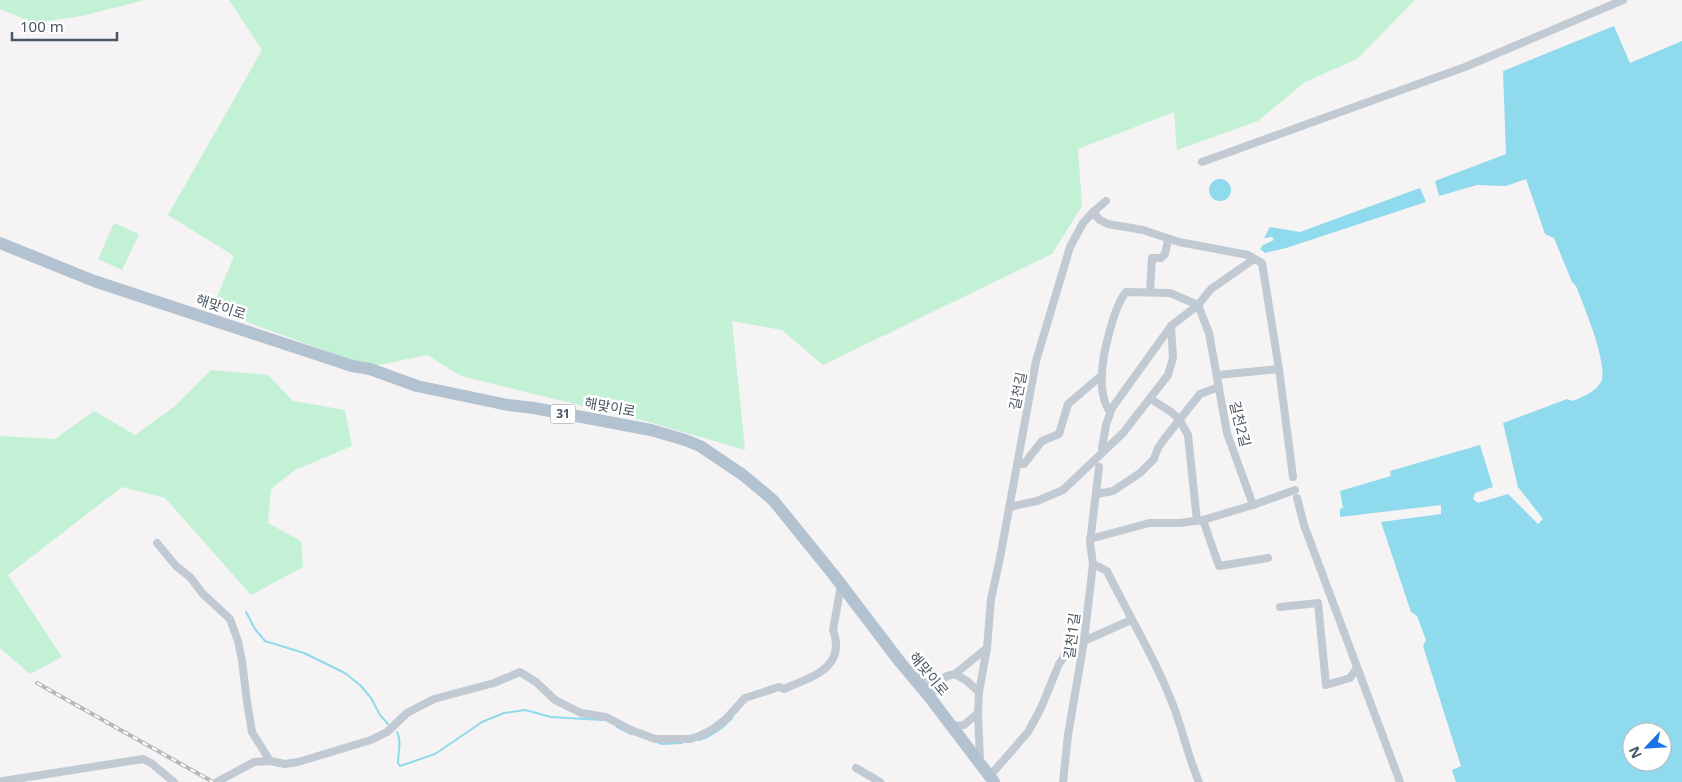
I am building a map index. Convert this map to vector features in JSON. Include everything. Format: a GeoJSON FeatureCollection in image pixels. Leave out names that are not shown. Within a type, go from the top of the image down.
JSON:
{"type":"FeatureCollection","features":[{"type":"Feature","properties":{"kind":"main road","name":"해맞이로"},"geometry":{"type":"LineString","coordinates":[[0,243],[94,281],[352,366],[370,369],[417,386],[508,405],[631,426],[685,440],[700,446],[743,475],[772,500],[841,585],[908,673],[931,699],[992,779]]}},
{"type":"Feature","properties":{"kind":"street"},"geometry":{"type":"LineString","coordinates":[[1202,162],[1465,67],[1623,0]]}},
{"type":"Feature","properties":{"kind":"street","name":"길천길"},"geometry":{"type":"LineString","coordinates":[[980,762],[979,692],[987,648],[991,600],[1036,362],[1070,247],[1083,224],[1106,200]]}},
{"type":"Feature","properties":{"kind":"street"},"geometry":{"type":"LineString","coordinates":[[1093,212],[1100,220],[1108,224],[1143,230],[1168,240],[1248,255],[1262,263],[1280,370],[1293,477]]}},
{"type":"Feature","properties":{"kind":"street"},"geometry":{"type":"LineString","coordinates":[[1150,292],[1152,258],[1161,258],[1165,254],[1168,240]]}},
{"type":"Feature","properties":{"kind":"street"},"geometry":{"type":"LineString","coordinates":[[1102,448],[1110,412],[1171,326],[1198,305],[1211,289],[1254,259]]}},
{"type":"Feature","properties":{"kind":"street"},"geometry":{"type":"LineString","coordinates":[[1110,412],[1105,404],[1102,375],[1109,335],[1121,298],[1126,292],[1170,293],[1198,305]]}},
{"type":"Feature","properties":{"kind":"street","name":"길천2길"},"geometry":{"type":"LineString","coordinates":[[1198,305],[1209,333],[1227,433],[1254,505]]}},
{"type":"Feature","properties":{"kind":"street"},"geometry":{"type":"LineString","coordinates":[[1009,507],[1037,501],[1063,490],[1124,433],[1168,374],[1173,358],[1171,326]]}},
{"type":"Feature","properties":{"kind":"street"},"geometry":{"type":"LineString","coordinates":[[1216,375],[1280,370]]}},
{"type":"Feature","properties":{"kind":"street"},"geometry":{"type":"LineString","coordinates":[[1017,464],[1024,464],[1042,441],[1059,434],[1068,404],[1102,375]]}},
{"type":"Feature","properties":{"kind":"street"},"geometry":{"type":"LineString","coordinates":[[1096,494],[1113,491],[1140,473],[1154,459],[1158,448],[1200,394],[1219,387]]}},
{"type":"Feature","properties":{"kind":"street"},"geometry":{"type":"LineString","coordinates":[[1151,399],[1179,419],[1188,435],[1200,520],[1219,566],[1268,558]]}},
{"type":"Feature","properties":{"kind":"street","name":"길천1길"},"geometry":{"type":"LineString","coordinates":[[1063,782],[1068,735],[1085,638],[1093,564],[1090,539],[1099,467]]}},
{"type":"Feature","properties":{"kind":"street"},"geometry":{"type":"LineString","coordinates":[[1090,539],[1149,523],[1180,523],[1200,520],[1296,494],[1304,526],[1399,782]]}},
{"type":"Feature","properties":{"kind":"street"},"geometry":{"type":"LineString","coordinates":[[157,543],[176,566],[190,577],[203,594],[230,619],[239,647],[252,732],[270,761]]}},
{"type":"Feature","properties":{"kind":"street"},"geometry":{"type":"LineString","coordinates":[[1093,564],[1107,570],[1151,656],[1176,713],[1189,760],[1198,782]]}},
{"type":"Feature","properties":{"kind":"street"},"geometry":{"type":"LineString","coordinates":[[217,782],[254,762],[270,761],[285,764],[298,762],[371,740],[387,732],[416,707],[434,699],[494,683],[520,672],[536,682],[555,700],[581,714],[606,717],[631,730],[655,739],[690,739],[713,729],[726,719],[745,698],[779,687],[784,689],[816,675],[832,663],[835,637],[833,630],[841,585]]}},
{"type":"Feature","properties":{"kind":"street"},"geometry":{"type":"LineString","coordinates":[[1280,607],[1318,603],[1326,685],[1350,678],[1357,668]]}},
{"type":"Feature","properties":{"kind":"street"},"geometry":{"type":"LineString","coordinates":[[992,779],[1028,732],[1041,708],[1059,664],[1072,645],[1132,620]]}},
{"type":"Feature","properties":{"kind":"street"},"geometry":{"type":"LineString","coordinates":[[931,699],[935,685],[947,676],[955,674],[987,648]]}},
{"type":"Feature","properties":{"kind":"street"},"geometry":{"type":"LineString","coordinates":[[908,673],[935,685]]}},
{"type":"Feature","properties":{"kind":"street"},"geometry":{"type":"LineString","coordinates":[[955,674],[967,681],[979,692]]}},
{"type":"Feature","properties":{"kind":"street"},"geometry":{"type":"LineString","coordinates":[[952,726],[964,725],[978,713]]}},
{"type":"Feature","properties":{"kind":"street"},"geometry":{"type":"LineString","coordinates":[[3,781],[133,759],[143,759],[151,763],[174,782]]}},
{"type":"Feature","properties":{"kind":"street"},"geometry":{"type":"LineString","coordinates":[[856,768],[880,782]]}},
{"type":"Feature","properties":{"kind":"green space"},"geometry":{"type":"Polygon","coordinates":[[[0,0],[145,0],[81,16],[34,23],[0,9],[0,0]]]}},
{"type":"Feature","properties":{"kind":"green space"},"geometry":{"type":"Polygon","coordinates":[[[229,0],[1415,0],[1357,59],[1305,82],[1258,121],[1177,150],[1174,112],[1078,149],[1082,206],[1052,254],[823,365],[782,330],[732,321],[745,450],[649,422],[461,376],[427,355],[369,367],[212,309],[234,256],[168,215],[262,50],[229,0]]]}},
{"type":"Feature","properties":{"kind":"green space"},"geometry":{"type":"Polygon","coordinates":[[[114,223],[139,234],[122,270],[98,259],[114,223]]]}},
{"type":"Feature","properties":{"kind":"green space"},"geometry":{"type":"Polygon","coordinates":[[[211,370],[268,375],[293,401],[345,410],[352,446],[295,470],[271,489],[268,523],[301,541],[303,567],[251,595],[165,498],[122,487],[8,575],[62,657],[30,674],[0,648],[0,436],[55,439],[94,411],[135,435],[175,406],[211,370]]]}},
{"type":"Feature","properties":{"kind":"water"},"geometry":{"type":"Polygon","coordinates":[[[1614,26],[1630,63],[1682,41],[1682,782],[1456,782],[1452,770],[1461,766],[1423,646],[1426,640],[1417,616],[1411,612],[1381,522],[1441,514],[1441,505],[1340,517],[1340,509],[1343,508],[1340,491],[1391,476],[1390,471],[1480,445],[1493,487],[1475,493],[1473,499],[1478,503],[1508,494],[1538,524],[1543,519],[1518,487],[1503,423],[1567,399],[1573,401],[1599,385],[1603,374],[1598,349],[1576,286],[1572,282],[1554,238],[1545,234],[1526,179],[1506,186],[1477,185],[1439,196],[1435,181],[1506,154],[1503,71],[1614,26]]]}},
{"type":"Feature","properties":{"kind":"water"},"geometry":{"type":"Polygon","coordinates":[[[1220,179],[1228,182],[1231,190],[1228,198],[1220,201],[1212,198],[1209,190],[1212,182],[1220,179]]]}},
{"type":"Feature","properties":{"kind":"water"},"geometry":{"type":"Polygon","coordinates":[[[1420,188],[1426,202],[1286,248],[1265,253],[1260,249],[1263,245],[1274,240],[1272,237],[1264,238],[1270,227],[1300,232],[1420,188]]]}},
{"type":"Feature","properties":{"kind":"waterway"},"geometry":{"type":"LineString","coordinates":[[246,612],[255,629],[265,641],[304,653],[345,673],[361,686],[388,724]]}},
{"type":"Feature","properties":{"kind":"waterway"},"geometry":{"type":"LineString","coordinates":[[397,732],[400,743],[398,763],[400,766],[435,754],[482,722],[504,713],[525,710],[551,717],[602,720]]}},
{"type":"Feature","properties":{"kind":"waterway"},"geometry":{"type":"LineString","coordinates":[[699,740],[708,737],[732,718]]}},
{"type":"Feature","properties":{"kind":"waterway"},"geometry":{"type":"LineString","coordinates":[[617,727],[631,734]]}},
{"type":"Feature","properties":{"kind":"waterway"},"geometry":{"type":"LineString","coordinates":[[657,742],[662,744],[682,743]]}},
{"type":"Feature","properties":{"kind":"railway"},"geometry":{"type":"LineString","coordinates":[[37,683],[213,782]]}}]}
